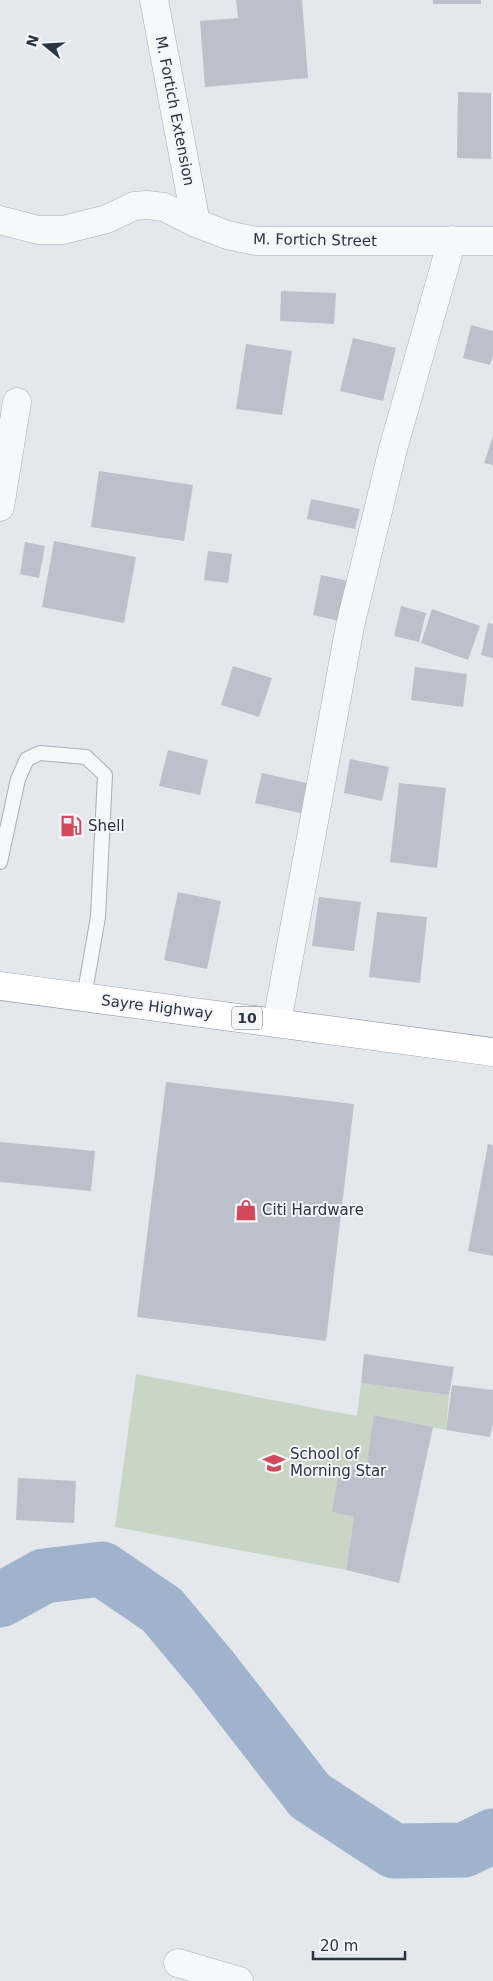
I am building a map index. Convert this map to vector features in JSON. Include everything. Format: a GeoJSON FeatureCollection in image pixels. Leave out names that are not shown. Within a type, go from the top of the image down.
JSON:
{"type":"FeatureCollection","features":[{"type":"Feature","properties":{"kind":"highway","name":"Sayre Highway"},"geometry":{"type":"LineString","coordinates":[[0,986],[493,1052]]}},
{"type":"Feature","properties":{"kind":"street","name":"M. Fortich Extension"},"geometry":{"type":"LineString","coordinates":[[154,0],[196,223]]}},
{"type":"Feature","properties":{"kind":"street","name":"M. Fortich Street"},"geometry":{"type":"LineString","coordinates":[[0,220],[38,230],[63,230],[108,219],[134,206],[147,205],[164,207],[196,223],[227,235],[256,241],[493,241]]}},
{"type":"Feature","properties":{"kind":"street"},"geometry":{"type":"LineString","coordinates":[[277,1022],[350,626],[393,449],[452,240]]}},
{"type":"Feature","properties":{"kind":"street"},"geometry":{"type":"LineString","coordinates":[[0,507],[17,402]]}},
{"type":"Feature","properties":{"kind":"street"},"geometry":{"type":"LineString","coordinates":[[178,1963],[240,1981]]}},
{"type":"Feature","properties":{"kind":"lane"},"geometry":{"type":"LineString","coordinates":[[0,862],[18,778],[27,759],[40,753],[86,757],[105,775],[98,917],[84,997]]}},
{"type":"Feature","properties":{"kind":"green space"},"geometry":{"type":"Polygon","coordinates":[[[136,1374],[357,1416],[361,1383],[449,1395],[446,1430],[375,1415],[366,1469],[341,1465],[332,1512],[354,1517],[346,1570],[115,1527],[136,1374]]]}},
{"type":"Feature","properties":{"kind":"building"},"geometry":{"type":"Polygon","coordinates":[[[236,0],[302,0],[308,78],[205,87],[200,21],[238,18],[236,0]]]}},
{"type":"Feature","properties":{"kind":"building"},"geometry":{"type":"Polygon","coordinates":[[[433,0],[481,0],[481,4],[433,4],[433,0]]]}},
{"type":"Feature","properties":{"kind":"building"},"geometry":{"type":"Polygon","coordinates":[[[458,92],[491,93],[491,159],[457,158],[458,92]]]}},
{"type":"Feature","properties":{"kind":"building"},"geometry":{"type":"Polygon","coordinates":[[[281,291],[336,293],[334,324],[280,321],[281,291]]]}},
{"type":"Feature","properties":{"kind":"building"},"geometry":{"type":"Polygon","coordinates":[[[471,325],[493,331],[493,355],[490,365],[463,358],[471,325]]]}},
{"type":"Feature","properties":{"kind":"building"},"geometry":{"type":"Polygon","coordinates":[[[353,338],[396,348],[383,401],[340,391],[353,338]]]}},
{"type":"Feature","properties":{"kind":"building"},"geometry":{"type":"Polygon","coordinates":[[[246,344],[292,351],[282,415],[236,409],[246,344]]]}},
{"type":"Feature","properties":{"kind":"building"},"geometry":{"type":"Polygon","coordinates":[[[493,436],[493,465],[484,463],[493,436]]]}},
{"type":"Feature","properties":{"kind":"building"},"geometry":{"type":"Polygon","coordinates":[[[99,471],[193,485],[184,541],[91,527],[99,471]]]}},
{"type":"Feature","properties":{"kind":"building"},"geometry":{"type":"Polygon","coordinates":[[[311,499],[360,509],[355,529],[307,519],[311,499]]]}},
{"type":"Feature","properties":{"kind":"building"},"geometry":{"type":"Polygon","coordinates":[[[54,541],[136,557],[124,623],[42,607],[54,541]]]}},
{"type":"Feature","properties":{"kind":"building"},"geometry":{"type":"Polygon","coordinates":[[[25,542],[45,546],[39,578],[20,574],[25,542]]]}},
{"type":"Feature","properties":{"kind":"building"},"geometry":{"type":"Polygon","coordinates":[[[208,551],[232,554],[228,583],[204,580],[208,551]]]}},
{"type":"Feature","properties":{"kind":"building"},"geometry":{"type":"Polygon","coordinates":[[[321,575],[357,583],[348,623],[313,615],[321,575]]]}},
{"type":"Feature","properties":{"kind":"building"},"geometry":{"type":"Polygon","coordinates":[[[401,606],[426,613],[419,642],[394,636],[401,606]]]}},
{"type":"Feature","properties":{"kind":"building"},"geometry":{"type":"Polygon","coordinates":[[[432,609],[480,626],[468,660],[421,643],[432,609]]]}},
{"type":"Feature","properties":{"kind":"building"},"geometry":{"type":"Polygon","coordinates":[[[488,623],[493,624],[493,658],[481,655],[488,623]]]}},
{"type":"Feature","properties":{"kind":"building"},"geometry":{"type":"Polygon","coordinates":[[[233,666],[272,678],[259,717],[221,705],[233,666]]]}},
{"type":"Feature","properties":{"kind":"building"},"geometry":{"type":"Polygon","coordinates":[[[415,667],[467,674],[463,707],[411,700],[415,667]]]}},
{"type":"Feature","properties":{"kind":"building"},"geometry":{"type":"Polygon","coordinates":[[[168,750],[208,760],[200,795],[159,786],[168,750]]]}},
{"type":"Feature","properties":{"kind":"building"},"geometry":{"type":"Polygon","coordinates":[[[350,759],[389,767],[382,801],[344,793],[350,759]]]}},
{"type":"Feature","properties":{"kind":"building"},"geometry":{"type":"Polygon","coordinates":[[[262,773],[315,785],[309,815],[255,803],[262,773]]]}},
{"type":"Feature","properties":{"kind":"building"},"geometry":{"type":"Polygon","coordinates":[[[399,783],[446,788],[437,868],[390,862],[399,783]]]}},
{"type":"Feature","properties":{"kind":"building"},"geometry":{"type":"Polygon","coordinates":[[[178,892],[221,901],[207,969],[164,960],[178,892]]]}},
{"type":"Feature","properties":{"kind":"building"},"geometry":{"type":"Polygon","coordinates":[[[319,897],[361,902],[354,951],[312,946],[319,897]]]}},
{"type":"Feature","properties":{"kind":"building"},"geometry":{"type":"Polygon","coordinates":[[[377,912],[427,917],[420,983],[369,977],[377,912]]]}},
{"type":"Feature","properties":{"kind":"building","name":"Citi Hardware"},"geometry":{"type":"Polygon","coordinates":[[[166,1082],[354,1104],[326,1341],[137,1317],[166,1082]]]}},
{"type":"Feature","properties":{"kind":"building"},"geometry":{"type":"Polygon","coordinates":[[[0,1142],[95,1151],[91,1191],[0,1182],[0,1142]]]}},
{"type":"Feature","properties":{"kind":"building"},"geometry":{"type":"Polygon","coordinates":[[[488,1144],[493,1145],[493,1256],[468,1251],[488,1144]]]}},
{"type":"Feature","properties":{"kind":"building"},"geometry":{"type":"Polygon","coordinates":[[[364,1354],[454,1367],[449,1395],[361,1383],[364,1354]]]}},
{"type":"Feature","properties":{"kind":"building"},"geometry":{"type":"Polygon","coordinates":[[[452,1385],[493,1390],[493,1423],[490,1437],[446,1430],[452,1385]]]}},
{"type":"Feature","properties":{"kind":"building"},"geometry":{"type":"Polygon","coordinates":[[[374,1415],[433,1427],[399,1583],[346,1570],[354,1517],[332,1512],[340,1465],[366,1469],[374,1415]]]}},
{"type":"Feature","properties":{"kind":"building"},"geometry":{"type":"Polygon","coordinates":[[[18,1478],[76,1481],[74,1523],[16,1520],[18,1478]]]}},
{"type":"Feature","properties":{"kind":"waterway"},"geometry":{"type":"LineString","coordinates":[[0,1600],[44,1576],[102,1569],[162,1610],[213,1671],[310,1796],[394,1851],[464,1850],[493,1836]]}},
{"type":"Feature","properties":{"kind":"place","name":"Shell"},"geometry":{"type":"Point","coordinates":[71,826]}},
{"type":"Feature","properties":{"kind":"place","name":"Citi Hardware"},"geometry":{"type":"Point","coordinates":[246,1210]}},
{"type":"Feature","properties":{"kind":"place","name":"School of Morning Star"},"geometry":{"type":"Point","coordinates":[274,1463]}}]}
